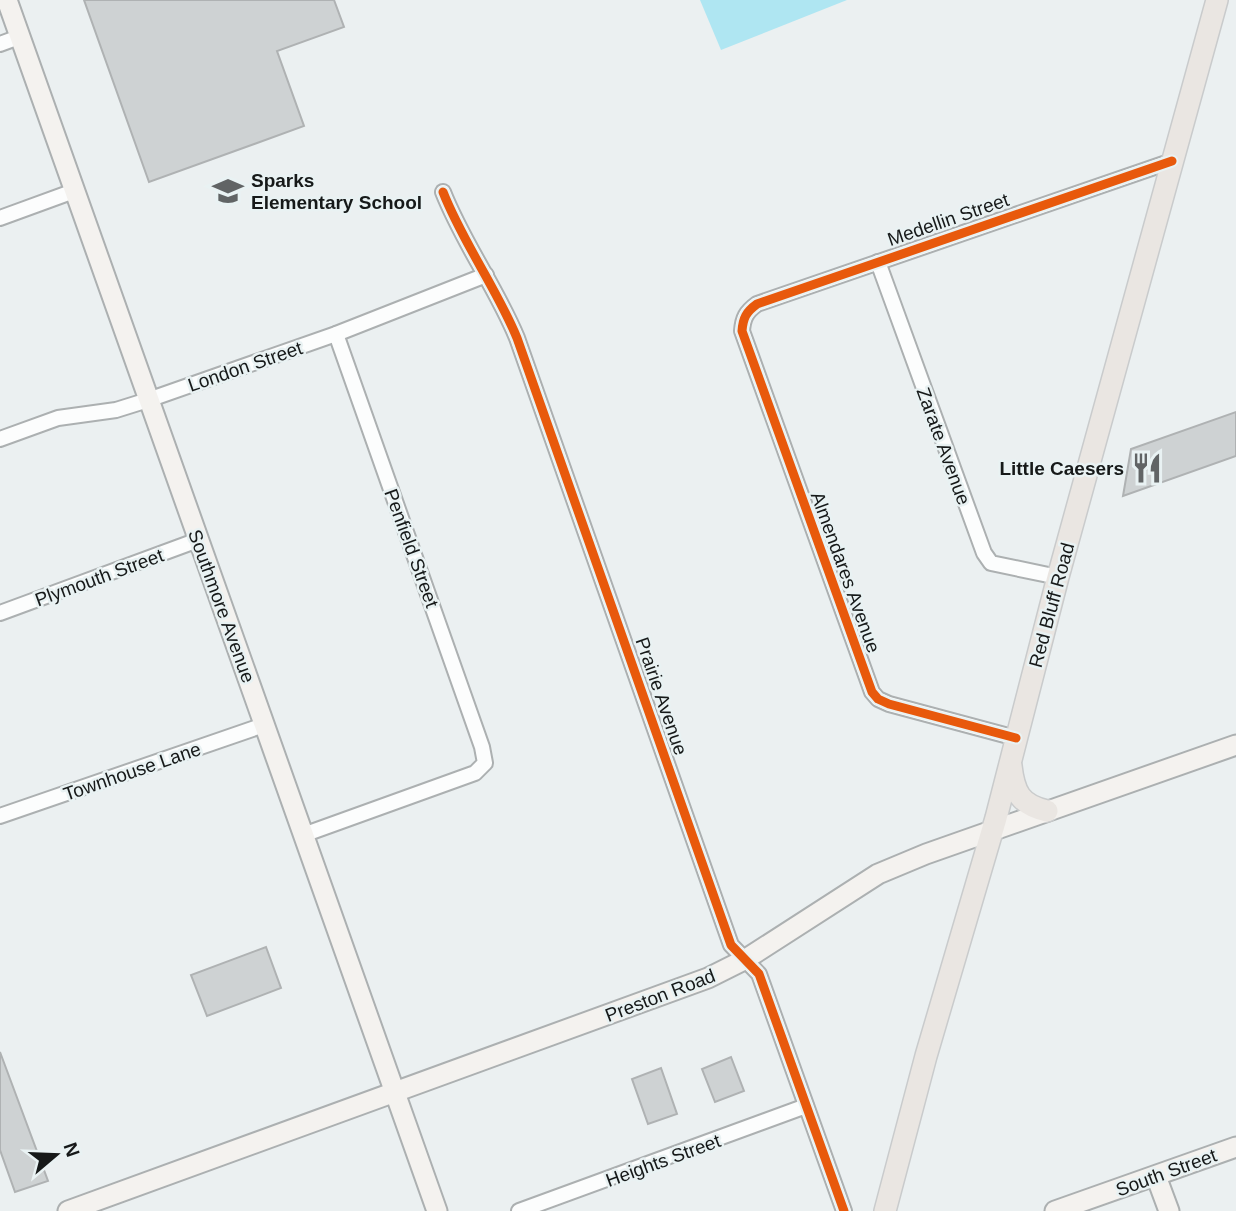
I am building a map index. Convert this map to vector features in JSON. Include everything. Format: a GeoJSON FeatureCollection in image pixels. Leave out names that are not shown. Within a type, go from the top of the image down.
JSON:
{"type":"FeatureCollection","features":[{"type":"Feature","properties":{"kind":"main road","name":"Southmore Avenue"},"geometry":{"type":"LineString","coordinates":[[7,0],[437,1211]]}},
{"type":"Feature","properties":{"kind":"main road","name":"Red Bluff Road"},"geometry":{"type":"LineString","coordinates":[[885,1211],[926,1056],[992,832],[1058,577],[1217,0]]}},
{"type":"Feature","properties":{"kind":"main road","name":"Preston Road"},"geometry":{"type":"LineString","coordinates":[[68,1211],[708,978],[746,959],[878,874],[926,853],[1236,745]]}},
{"type":"Feature","properties":{"kind":"main road"},"geometry":{"type":"LineString","coordinates":[[1010,761],[1013,785],[1021,798],[1033,808],[1047,811]]}},
{"type":"Feature","properties":{"kind":"main road","name":"South Street"},"geometry":{"type":"LineString","coordinates":[[1055,1211],[1236,1147]]}},
{"type":"Feature","properties":{"kind":"main road"},"geometry":{"type":"LineString","coordinates":[[1156,1175],[1169,1211]]}},
{"type":"Feature","properties":{"kind":"street"},"geometry":{"type":"LineString","coordinates":[[0,44],[19,37]]}},
{"type":"Feature","properties":{"kind":"street","name":"Medellin Street"},"geometry":{"type":"LineString","coordinates":[[743,320],[747,310],[757,304],[1172,161]]}},
{"type":"Feature","properties":{"kind":"street"},"geometry":{"type":"LineString","coordinates":[[0,218],[74,191]]}},
{"type":"Feature","properties":{"kind":"street","name":"Prairie Avenue"},"geometry":{"type":"LineString","coordinates":[[443,192],[454,220],[486,275],[517,338],[731,945],[759,974],[844,1211]]}},
{"type":"Feature","properties":{"kind":"street","name":"Zarate Avenue"},"geometry":{"type":"LineString","coordinates":[[878,262],[984,553],[991,563],[1058,577]]}},
{"type":"Feature","properties":{"kind":"street","name":"London Street"},"geometry":{"type":"LineString","coordinates":[[0,439],[45,422],[116,410],[148,400],[336,334],[486,275]]}},
{"type":"Feature","properties":{"kind":"street","name":"Almendares Avenue"},"geometry":{"type":"LineString","coordinates":[[743,320],[742,331],[872,692],[878,699],[889,704],[1016,738]]}},
{"type":"Feature","properties":{"kind":"street","name":"Penfield Street"},"geometry":{"type":"LineString","coordinates":[[303,835],[475,773],[485,763],[482,747],[336,334]]}},
{"type":"Feature","properties":{"kind":"street","name":"Plymouth Street"},"geometry":{"type":"LineString","coordinates":[[0,613],[198,540]]}},
{"type":"Feature","properties":{"kind":"street","name":"Townhouse Lane"},"geometry":{"type":"LineString","coordinates":[[0,816],[264,725]]}},
{"type":"Feature","properties":{"kind":"street","name":"Heights Street"},"geometry":{"type":"LineString","coordinates":[[519,1211],[698,1148],[806,1106]]}},
{"type":"Feature","properties":{"kind":"shaded area"},"geometry":{"type":"Polygon","coordinates":[[[700,0],[847,0],[721,50],[700,0]]]}},
{"type":"Feature","properties":{"kind":"building"},"geometry":{"type":"Polygon","coordinates":[[[84,0],[334,0],[344,27],[277,51],[304,126],[149,182],[84,0]]]}},
{"type":"Feature","properties":{"kind":"building"},"geometry":{"type":"Polygon","coordinates":[[[1236,412],[1236,456],[1123,496],[1131,449],[1236,412]]]}},
{"type":"Feature","properties":{"kind":"building"},"geometry":{"type":"Polygon","coordinates":[[[266,947],[281,988],[207,1016],[191,975],[266,947]]]}},
{"type":"Feature","properties":{"kind":"building"},"geometry":{"type":"Polygon","coordinates":[[[0,1052],[48,1181],[15,1192],[0,1150],[0,1052]]]}},
{"type":"Feature","properties":{"kind":"building"},"geometry":{"type":"Polygon","coordinates":[[[731,1057],[744,1091],[715,1102],[702,1069],[731,1057]]]}},
{"type":"Feature","properties":{"kind":"building"},"geometry":{"type":"Polygon","coordinates":[[[661,1068],[677,1114],[648,1124],[632,1079],[661,1068]]]}},
{"type":"Feature","properties":{"kind":"cycle path"},"geometry":{"type":"LineString","coordinates":[[1016,738],[889,704],[878,699],[872,692],[742,331],[743,322],[757,304],[1172,161]]}},
{"type":"Feature","properties":{"kind":"cycle path"},"geometry":{"type":"LineString","coordinates":[[443,192],[517,338],[731,945],[759,974],[844,1211]]}},
{"type":"Feature","properties":{"kind":"place","name":"Sparks Elementary School"},"geometry":{"type":"Point","coordinates":[228,191]}},
{"type":"Feature","properties":{"kind":"place","name":"Little Caesers"},"geometry":{"type":"Point","coordinates":[1147,468]}}]}
